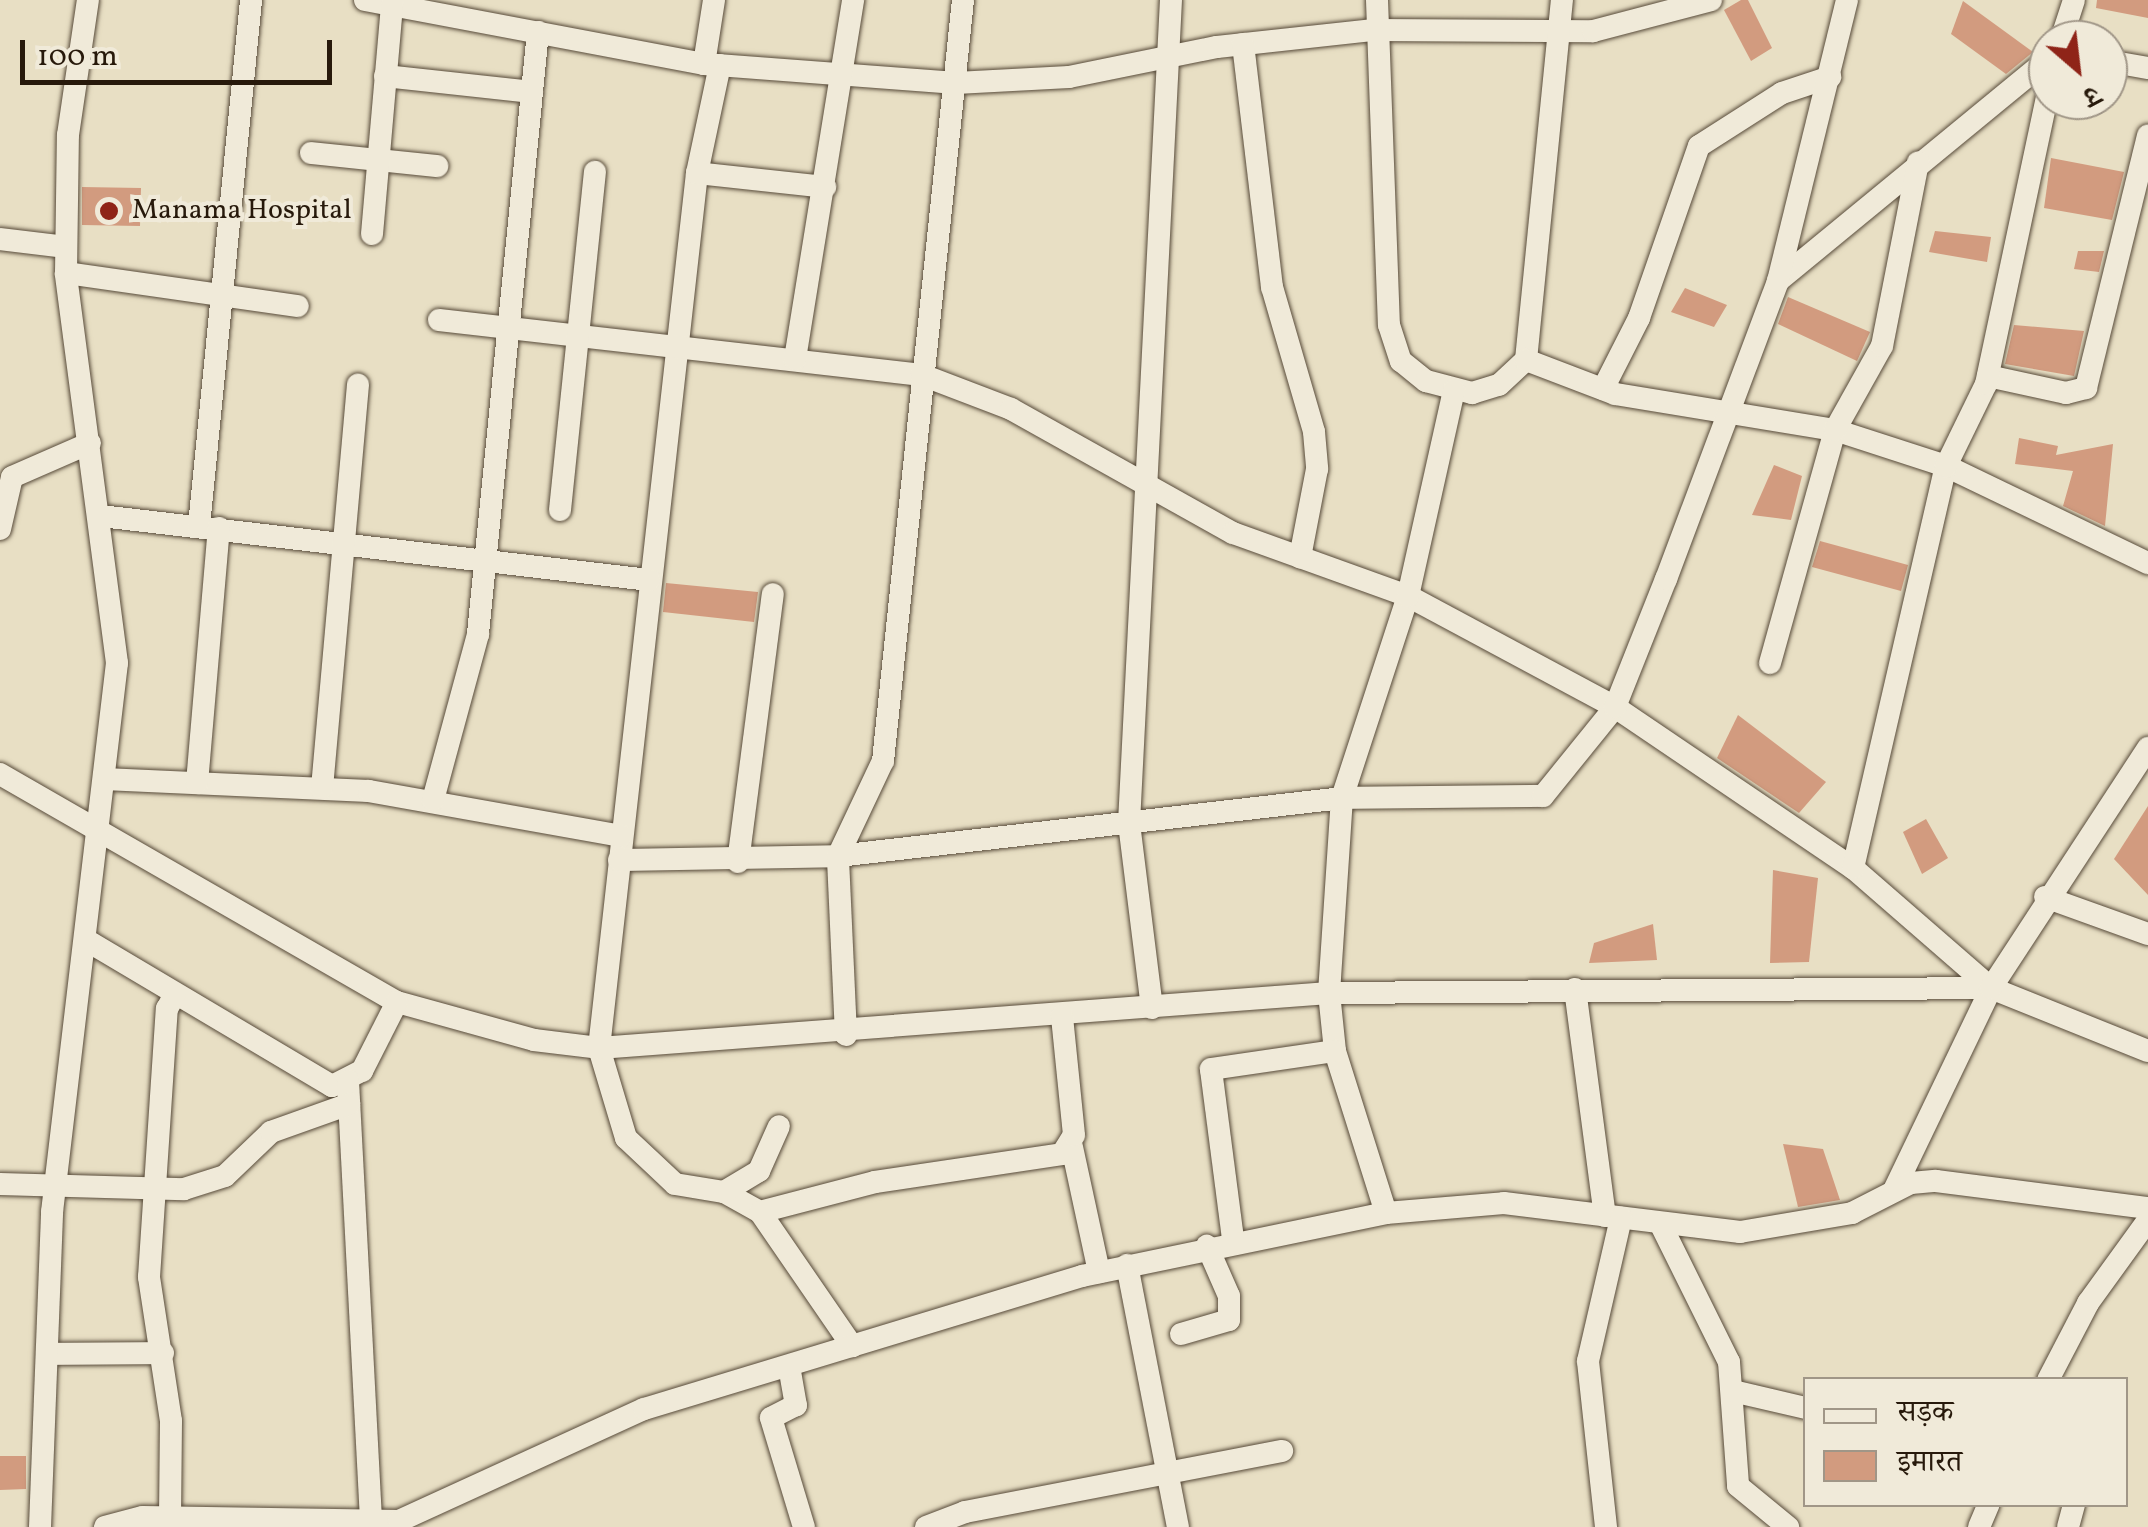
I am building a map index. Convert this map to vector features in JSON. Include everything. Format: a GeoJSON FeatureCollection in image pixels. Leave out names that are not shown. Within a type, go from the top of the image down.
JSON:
{"type":"FeatureCollection","features":[{"type":"Feature","properties":{"kind":"street"},"geometry":{"type":"LineString","coordinates":[[40,1527],[55,1190],[117,663],[101,516],[66,273],[68,135],[88,0]]}},
{"type":"Feature","properties":{"kind":"street"},"geometry":{"type":"LineString","coordinates":[[197,783],[220,298],[251,0]]}},
{"type":"Feature","properties":{"kind":"street"},"geometry":{"type":"LineString","coordinates":[[366,0],[712,64],[956,84],[1164,62],[1243,44],[1374,30],[1559,32],[1645,22],[1710,0]]}},
{"type":"Feature","properties":{"kind":"street"},"geometry":{"type":"LineString","coordinates":[[714,0],[712,64],[649,580],[598,1048],[626,1138],[675,1184],[724,1192],[760,1212],[852,1346]]}},
{"type":"Feature","properties":{"kind":"street"},"geometry":{"type":"LineString","coordinates":[[795,359],[846,77],[853,0]]}},
{"type":"Feature","properties":{"kind":"street"},"geometry":{"type":"LineString","coordinates":[[846,1035],[838,856],[883,761],[963,0]]}},
{"type":"Feature","properties":{"kind":"street"},"geometry":{"type":"LineString","coordinates":[[1152,1008],[1128,824],[1140,484],[1164,62],[1171,0]]}},
{"type":"Feature","properties":{"kind":"street"},"geometry":{"type":"LineString","coordinates":[[1377,0],[1374,30],[1389,325],[1401,361],[1454,390],[1499,385],[1526,360],[1562,0]]}},
{"type":"Feature","properties":{"kind":"street"},"geometry":{"type":"LineString","coordinates":[[619,860],[738,862],[838,856],[1342,798],[1543,796],[1615,707],[1730,408],[1778,281],[1847,0]]}},
{"type":"Feature","properties":{"kind":"street"},"geometry":{"type":"LineString","coordinates":[[372,234],[392,5]]}},
{"type":"Feature","properties":{"kind":"street"},"geometry":{"type":"LineString","coordinates":[[433,800],[478,634],[538,32]]}},
{"type":"Feature","properties":{"kind":"street"},"geometry":{"type":"LineString","coordinates":[[1243,44],[1260,221],[1317,457],[1300,557]]}},
{"type":"Feature","properties":{"kind":"street"},"geometry":{"type":"LineString","coordinates":[[1778,281],[2028,75]]}},
{"type":"Feature","properties":{"kind":"street"},"geometry":{"type":"LineString","coordinates":[[385,76],[532,92]]}},
{"type":"Feature","properties":{"kind":"street"},"geometry":{"type":"LineString","coordinates":[[1603,389],[1639,318],[1699,146],[1782,92],[1830,76]]}},
{"type":"Feature","properties":{"kind":"street"},"geometry":{"type":"LineString","coordinates":[[1853,868],[1946,466],[1988,376],[2042,120]]}},
{"type":"Feature","properties":{"kind":"street"},"geometry":{"type":"LineString","coordinates":[[1988,376],[2066,392],[2086,388],[2148,136]]}},
{"type":"Feature","properties":{"kind":"street"},"geometry":{"type":"LineString","coordinates":[[311,153],[437,166]]}},
{"type":"Feature","properties":{"kind":"street"},"geometry":{"type":"LineString","coordinates":[[1770,663],[1835,430],[1882,346],[1918,162]]}},
{"type":"Feature","properties":{"kind":"street"},"geometry":{"type":"LineString","coordinates":[[560,510],[582,336],[595,172]]}},
{"type":"Feature","properties":{"kind":"street"},"geometry":{"type":"LineString","coordinates":[[697,172],[825,187]]}},
{"type":"Feature","properties":{"kind":"street"},"geometry":{"type":"LineString","coordinates":[[0,239],[66,247]]}},
{"type":"Feature","properties":{"kind":"street"},"geometry":{"type":"LineString","coordinates":[[66,273],[220,298],[298,306]]}},
{"type":"Feature","properties":{"kind":"street"},"geometry":{"type":"LineString","coordinates":[[439,320],[922,375],[1010,409],[1140,484],[1300,557],[1408,596],[1615,707],[1853,868],[1990,988],[2148,1051]]}},
{"type":"Feature","properties":{"kind":"street"},"geometry":{"type":"LineString","coordinates":[[1526,360],[1603,389],[1730,408],[1835,430],[1946,466],[2148,563]]}},
{"type":"Feature","properties":{"kind":"street"},"geometry":{"type":"LineString","coordinates":[[322,788],[358,386]]}},
{"type":"Feature","properties":{"kind":"street"},"geometry":{"type":"LineString","coordinates":[[1386,1213],[1336,1051],[1329,993],[1342,798],[1408,596],[1454,390]]}},
{"type":"Feature","properties":{"kind":"street"},"geometry":{"type":"LineString","coordinates":[[0,529],[2,489],[21,470],[90,443]]}},
{"type":"Feature","properties":{"kind":"street"},"geometry":{"type":"LineString","coordinates":[[101,516],[649,580]]}},
{"type":"Feature","properties":{"kind":"street"},"geometry":{"type":"LineString","coordinates":[[738,862],[773,594]]}},
{"type":"Feature","properties":{"kind":"street"},"geometry":{"type":"LineString","coordinates":[[1894,1190],[1990,988],[2045,897],[2148,748]]}},
{"type":"Feature","properties":{"kind":"street"},"geometry":{"type":"LineString","coordinates":[[0,774],[397,1002],[534,1040],[598,1048],[846,1035],[1329,993],[1990,988]]}},
{"type":"Feature","properties":{"kind":"street"},"geometry":{"type":"LineString","coordinates":[[104,779],[322,788],[433,800],[621,836]]}},
{"type":"Feature","properties":{"kind":"street"},"geometry":{"type":"LineString","coordinates":[[2045,897],[2148,934]]}},
{"type":"Feature","properties":{"kind":"street"},"geometry":{"type":"LineString","coordinates":[[86,940],[320,1082],[349,1092]]}},
{"type":"Feature","properties":{"kind":"street"},"geometry":{"type":"LineString","coordinates":[[1575,989],[1613,1217],[1588,1361],[1606,1527]]}},
{"type":"Feature","properties":{"kind":"street"},"geometry":{"type":"LineString","coordinates":[[170,1517],[163,1353],[149,1277],[152,1189],[175,994]]}},
{"type":"Feature","properties":{"kind":"street"},"geometry":{"type":"LineString","coordinates":[[0,1184],[55,1190],[152,1189],[214,1182],[256,1140],[349,1092],[397,1002]]}},
{"type":"Feature","properties":{"kind":"street"},"geometry":{"type":"LineString","coordinates":[[1062,1016],[1072,1147],[1099,1272]]}},
{"type":"Feature","properties":{"kind":"street"},"geometry":{"type":"LineString","coordinates":[[1233,1240],[1211,1068],[1336,1051]]}},
{"type":"Feature","properties":{"kind":"street"},"geometry":{"type":"LineString","coordinates":[[349,1092],[371,1522]]}},
{"type":"Feature","properties":{"kind":"street"},"geometry":{"type":"LineString","coordinates":[[724,1192],[759,1171],[779,1126]]}},
{"type":"Feature","properties":{"kind":"street"},"geometry":{"type":"LineString","coordinates":[[760,1212],[1072,1147]]}},
{"type":"Feature","properties":{"kind":"street"},"geometry":{"type":"LineString","coordinates":[[105,1527],[170,1517],[397,1524],[644,1409],[1099,1272],[1233,1240],[1386,1213],[1504,1203],[1740,1232],[1852,1212],[1894,1190],[1936,1181],[2148,1208]]}},
{"type":"Feature","properties":{"kind":"street"},"geometry":{"type":"LineString","coordinates":[[2050,1377],[2088,1303],[2140,1250],[2148,1220]]}},
{"type":"Feature","properties":{"kind":"street"},"geometry":{"type":"LineString","coordinates":[[1661,1225],[1737,1392],[1738,1486],[1788,1527]]}},
{"type":"Feature","properties":{"kind":"street"},"geometry":{"type":"LineString","coordinates":[[1181,1334],[1229,1320],[1229,1296],[1207,1246]]}},
{"type":"Feature","properties":{"kind":"street"},"geometry":{"type":"LineString","coordinates":[[1127,1265],[1165,1477],[1178,1527]]}},
{"type":"Feature","properties":{"kind":"street"},"geometry":{"type":"LineString","coordinates":[[47,1354],[163,1353]]}},
{"type":"Feature","properties":{"kind":"street"},"geometry":{"type":"LineString","coordinates":[[789,1366],[796,1405],[772,1418],[804,1527]]}},
{"type":"Feature","properties":{"kind":"street"},"geometry":{"type":"LineString","coordinates":[[1737,1392],[1803,1407]]}},
{"type":"Feature","properties":{"kind":"street"},"geometry":{"type":"LineString","coordinates":[[926,1527],[965,1512],[1282,1452]]}},
{"type":"Feature","properties":{"kind":"building"},"geometry":{"type":"Polygon","coordinates":[[[1748,0],[1772,48],[1751,61],[1724,10],[1748,0]]]}},
{"type":"Feature","properties":{"kind":"building"},"geometry":{"type":"Polygon","coordinates":[[[2097,0],[2148,0],[2148,18],[2096,8],[2097,0]]]}},
{"type":"Feature","properties":{"kind":"building"},"geometry":{"type":"Polygon","coordinates":[[[1963,1],[2028,48],[2028,56],[2006,74],[1951,34],[1963,1]]]}},
{"type":"Feature","properties":{"kind":"building"},"geometry":{"type":"Polygon","coordinates":[[[2051,158],[2124,172],[2112,220],[2044,208],[2051,158]]]}},
{"type":"Feature","properties":{"kind":"building"},"geometry":{"type":"Polygon","coordinates":[[[82,187],[141,188],[140,226],[82,225],[82,187]]]}},
{"type":"Feature","properties":{"kind":"building"},"geometry":{"type":"Polygon","coordinates":[[[1935,231],[1991,237],[1987,262],[1929,252],[1935,231]]]}},
{"type":"Feature","properties":{"kind":"building"},"geometry":{"type":"Polygon","coordinates":[[[2078,251],[2104,251],[2099,272],[2074,269],[2078,251]]]}},
{"type":"Feature","properties":{"kind":"building"},"geometry":{"type":"Polygon","coordinates":[[[1685,288],[1727,305],[1714,327],[1671,312],[1685,288]]]}},
{"type":"Feature","properties":{"kind":"building"},"geometry":{"type":"Polygon","coordinates":[[[1788,297],[1870,332],[1857,361],[1778,324],[1788,297]]]}},
{"type":"Feature","properties":{"kind":"building"},"geometry":{"type":"Polygon","coordinates":[[[2014,325],[2084,331],[2074,376],[2005,364],[2014,325]]]}},
{"type":"Feature","properties":{"kind":"building"},"geometry":{"type":"Polygon","coordinates":[[[2019,438],[2058,446],[2056,455],[2113,444],[2105,526],[2063,506],[2073,471],[2015,464],[2019,438]]]}},
{"type":"Feature","properties":{"kind":"building"},"geometry":{"type":"Polygon","coordinates":[[[1774,465],[1802,476],[1791,520],[1752,515],[1774,465]]]}},
{"type":"Feature","properties":{"kind":"building"},"geometry":{"type":"Polygon","coordinates":[[[1820,541],[1908,565],[1901,591],[1812,567],[1820,541]]]}},
{"type":"Feature","properties":{"kind":"building"},"geometry":{"type":"Polygon","coordinates":[[[666,583],[758,592],[754,622],[663,612],[666,583]]]}},
{"type":"Feature","properties":{"kind":"building"},"geometry":{"type":"Polygon","coordinates":[[[1738,715],[1826,782],[1799,813],[1717,758],[1738,715]]]}},
{"type":"Feature","properties":{"kind":"building"},"geometry":{"type":"Polygon","coordinates":[[[2148,806],[2148,895],[2114,859],[2148,806]]]}},
{"type":"Feature","properties":{"kind":"building"},"geometry":{"type":"Polygon","coordinates":[[[1926,819],[1948,858],[1922,874],[1903,832],[1926,819]]]}},
{"type":"Feature","properties":{"kind":"building"},"geometry":{"type":"Polygon","coordinates":[[[1773,870],[1818,878],[1809,962],[1770,963],[1773,870]]]}},
{"type":"Feature","properties":{"kind":"building"},"geometry":{"type":"Polygon","coordinates":[[[1653,924],[1657,960],[1589,963],[1594,943],[1653,924]]]}},
{"type":"Feature","properties":{"kind":"building"},"geometry":{"type":"Polygon","coordinates":[[[1783,1144],[1823,1149],[1840,1200],[1798,1207],[1783,1144]]]}},
{"type":"Feature","properties":{"kind":"building"},"geometry":{"type":"Polygon","coordinates":[[[0,1456],[26,1456],[26,1489],[0,1490],[0,1456]]]}},
{"type":"Feature","properties":{"kind":"place","name":"Manama Hospital"},"geometry":{"type":"Point","coordinates":[109,211]}}]}
